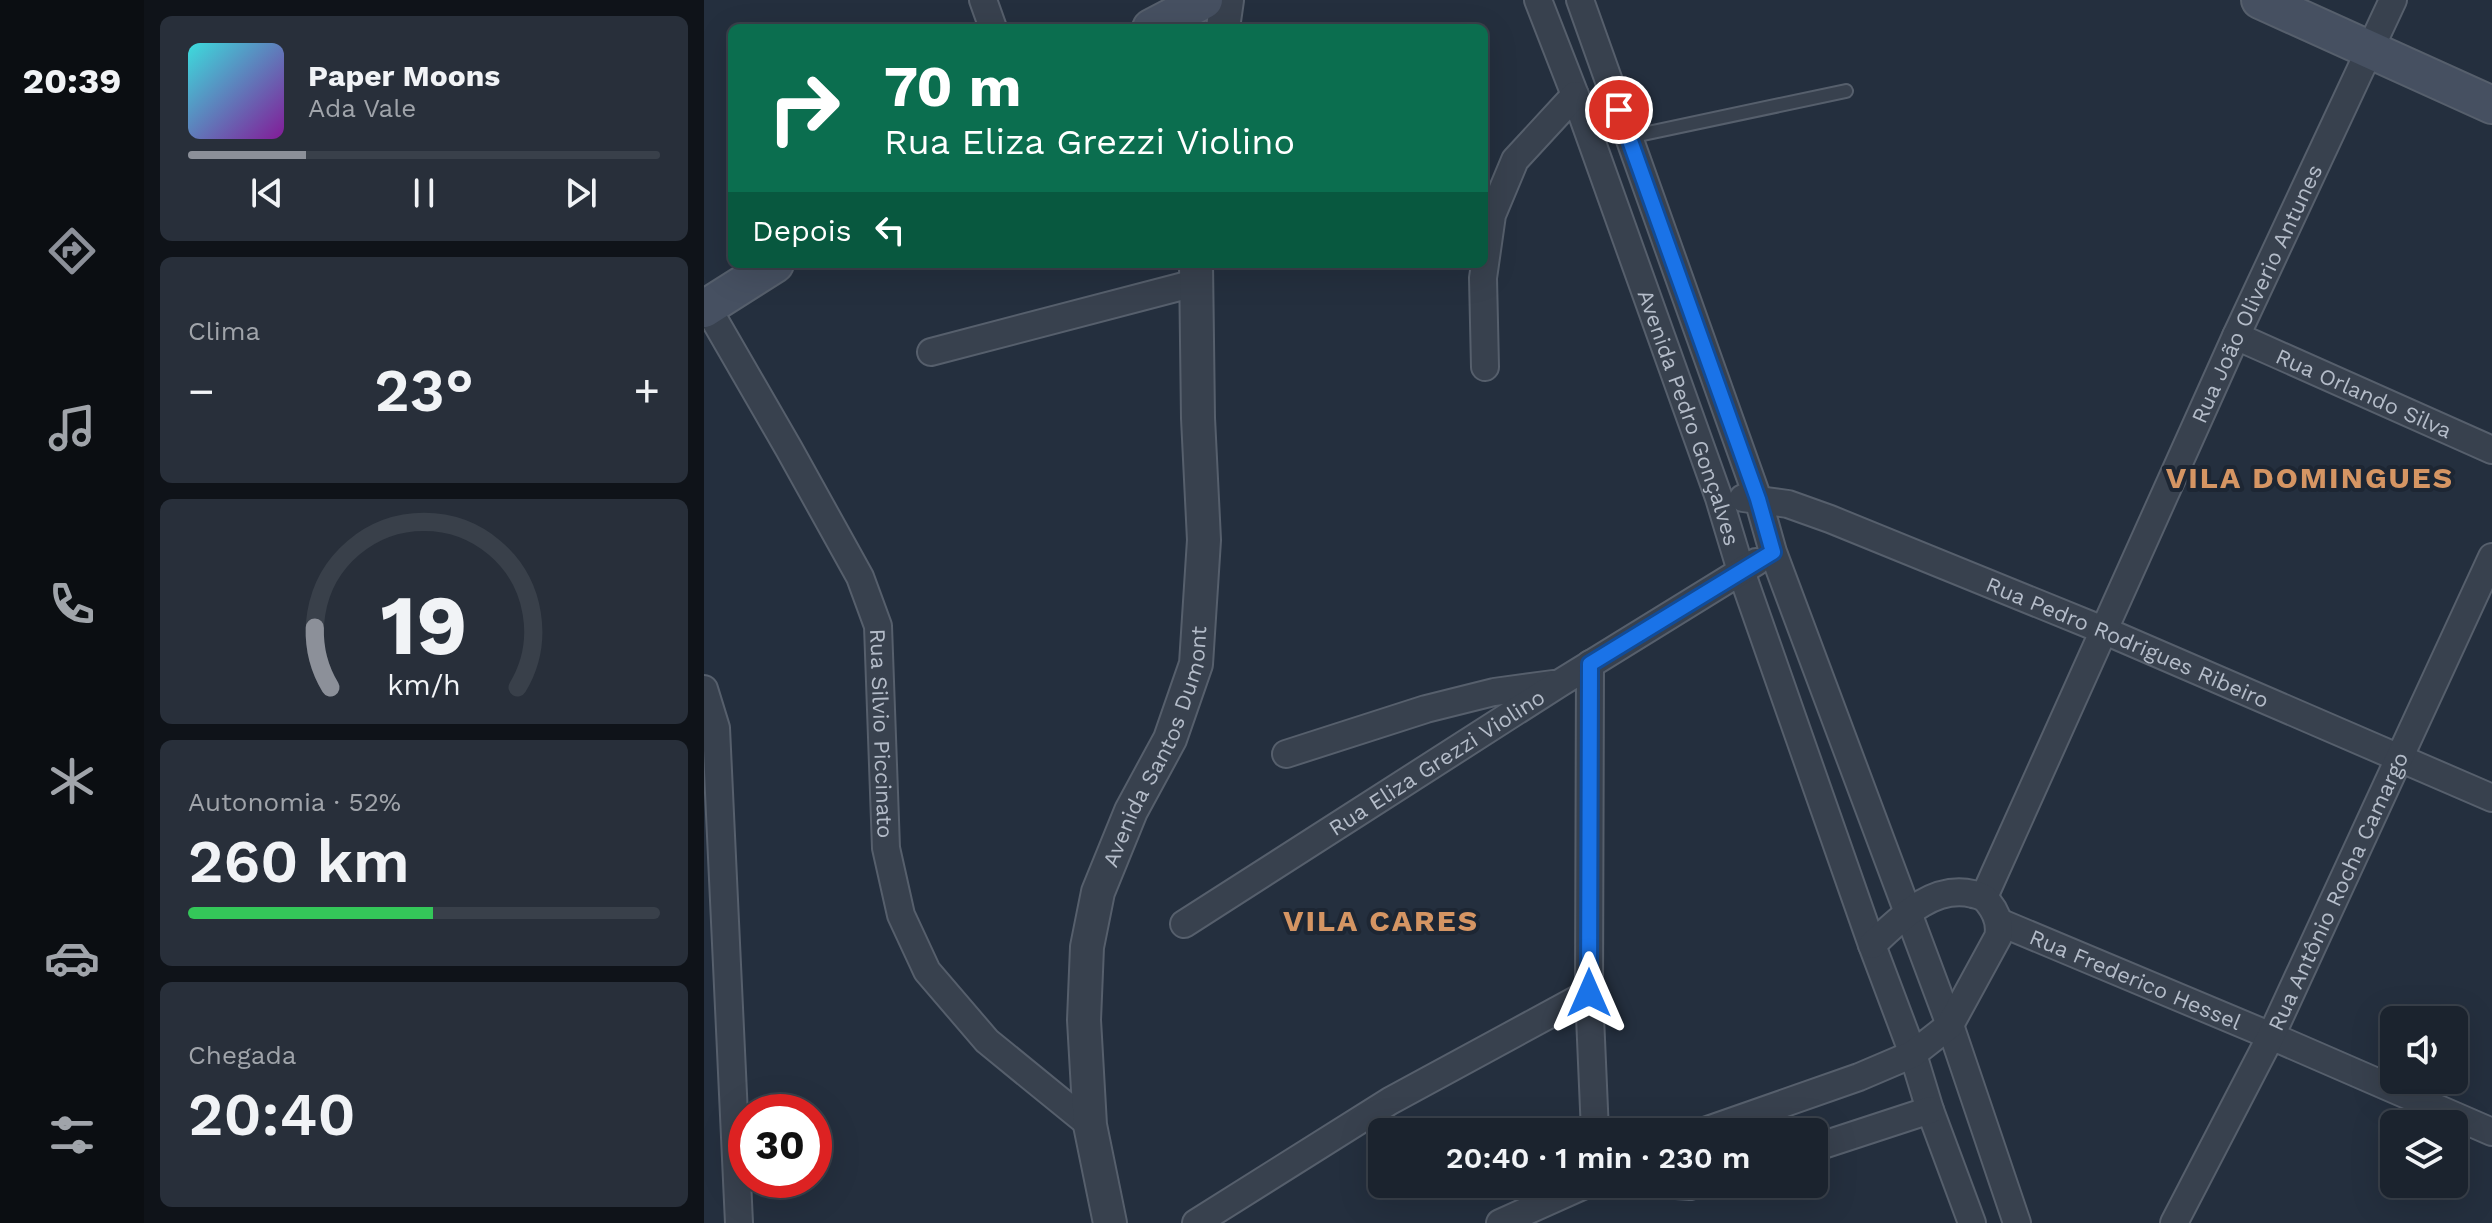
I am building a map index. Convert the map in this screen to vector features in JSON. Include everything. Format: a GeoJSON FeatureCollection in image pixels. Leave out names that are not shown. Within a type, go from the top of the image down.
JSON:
{"type":"FeatureCollection","features":[{"type":"Feature","properties":{"kind":"main road"},"geometry":{"type":"LineString","coordinates":[[1159,24],[1204,0]]}},
{"type":"Feature","properties":{"kind":"main road"},"geometry":{"type":"LineString","coordinates":[[2260,0],[2492,105]]}},
{"type":"Feature","properties":{"kind":"main road"},"geometry":{"type":"LineString","coordinates":[[705,308],[769,268]]}},
{"type":"Feature","properties":{"kind":"street"},"geometry":{"type":"LineString","coordinates":[[983,0],[992,24]]}},
{"type":"Feature","properties":{"kind":"street"},"geometry":{"type":"LineString","coordinates":[[1224,24],[1227,0]]}},
{"type":"Feature","properties":{"kind":"street","name":"Avenida Pedro Gonçalves"},"geometry":{"type":"LineString","coordinates":[[1538,0],[1719,498],[1741,571],[1972,1223]]}},
{"type":"Feature","properties":{"kind":"street","name":"Avenida Pedro Gonçalves"},"geometry":{"type":"LineString","coordinates":[[1580,0],[1758,499],[1773,552],[1950,1025],[2017,1223]]}},
{"type":"Feature","properties":{"kind":"street","name":"Rua João Oliverio Antunes"},"geometry":{"type":"LineString","coordinates":[[1984,897],[2236,336],[2393,0]]}},
{"type":"Feature","properties":{"kind":"street"},"geometry":{"type":"LineString","coordinates":[[1488,243],[1492,215],[1515,160],[1575,95]]}},
{"type":"Feature","properties":{"kind":"street"},"geometry":{"type":"LineString","coordinates":[[1484,268],[1485,367]]}},
{"type":"Feature","properties":{"kind":"street"},"geometry":{"type":"LineString","coordinates":[[931,352],[1196,273]]}},
{"type":"Feature","properties":{"kind":"street","name":"Avenida Santos Dumont"},"geometry":{"type":"LineString","coordinates":[[1110,1223],[1090,1125],[1084,1020],[1087,947],[1098,892],[1131,811],[1170,739],[1196,664],[1204,540],[1196,273]]}},
{"type":"Feature","properties":{"kind":"street","name":"Rua Silvio Piccinato"},"geometry":{"type":"LineString","coordinates":[[705,308],[860,577],[878,626],[886,848],[901,915],[927,971],[987,1041],[1090,1125]]}},
{"type":"Feature","properties":{"kind":"street","name":"Rua Orlando Silva"},"geometry":{"type":"LineString","coordinates":[[2236,336],[2492,450]]}},
{"type":"Feature","properties":{"kind":"street","name":"Rua Pedro Rodrigues Ribeiro"},"geometry":{"type":"LineString","coordinates":[[1719,498],[1788,504],[1830,519],[2103,630],[2492,798]]}},
{"type":"Feature","properties":{"kind":"street","name":"Rua Eliza Grezzi Violino"},"geometry":{"type":"LineString","coordinates":[[1184,924],[1590,664],[1773,552]]}},
{"type":"Feature","properties":{"kind":"street","name":"Rua Antônio Rocha Camargo"},"geometry":{"type":"LineString","coordinates":[[2174,1223],[2271,1036],[2492,557]]}},
{"type":"Feature","properties":{"kind":"street"},"geometry":{"type":"LineString","coordinates":[[1590,664],[1589,993],[1594,1118]]}},
{"type":"Feature","properties":{"kind":"street"},"geometry":{"type":"LineString","coordinates":[[1286,754],[1426,709],[1494,692],[1560,683]]}},
{"type":"Feature","properties":{"kind":"street"},"geometry":{"type":"LineString","coordinates":[[704,689],[716,728],[739,1223]]}},
{"type":"Feature","properties":{"kind":"street"},"geometry":{"type":"LineString","coordinates":[[1742,1118],[1859,1077],[1913,1054],[1950,1025],[1998,937],[1999,922],[1984,897],[1963,892],[1937,896],[1906,913],[1872,945]]}},
{"type":"Feature","properties":{"kind":"street","name":"Rua Frederico Hessel"},"geometry":{"type":"LineString","coordinates":[[1999,922],[2492,1132]]}},
{"type":"Feature","properties":{"kind":"street"},"geometry":{"type":"LineString","coordinates":[[1196,1223],[1390,1101],[1589,993]]}},
{"type":"Feature","properties":{"kind":"street"},"geometry":{"type":"LineString","coordinates":[[1828,1143],[1930,1110]]}},
{"type":"Feature","properties":{"kind":"street"},"geometry":{"type":"LineString","coordinates":[[1500,1223],[1556,1198]]}},
{"type":"Feature","properties":{"kind":"lane"},"geometry":{"type":"LineString","coordinates":[[1629,137],[1846,91]]}},
{"type":"Feature","properties":{"kind":"district","name":"VILA DOMINGUES"},"geometry":{"type":"Point","coordinates":[2310,477]}},
{"type":"Feature","properties":{"kind":"district","name":"VILA CARES"},"geometry":{"type":"Point","coordinates":[1381,920]}},
{"type":"Feature","properties":{"kind":"route"},"geometry":{"type":"LineString","coordinates":[[1589,993],[1590,664],[1773,552],[1758,499],[1619,110]]}}]}
